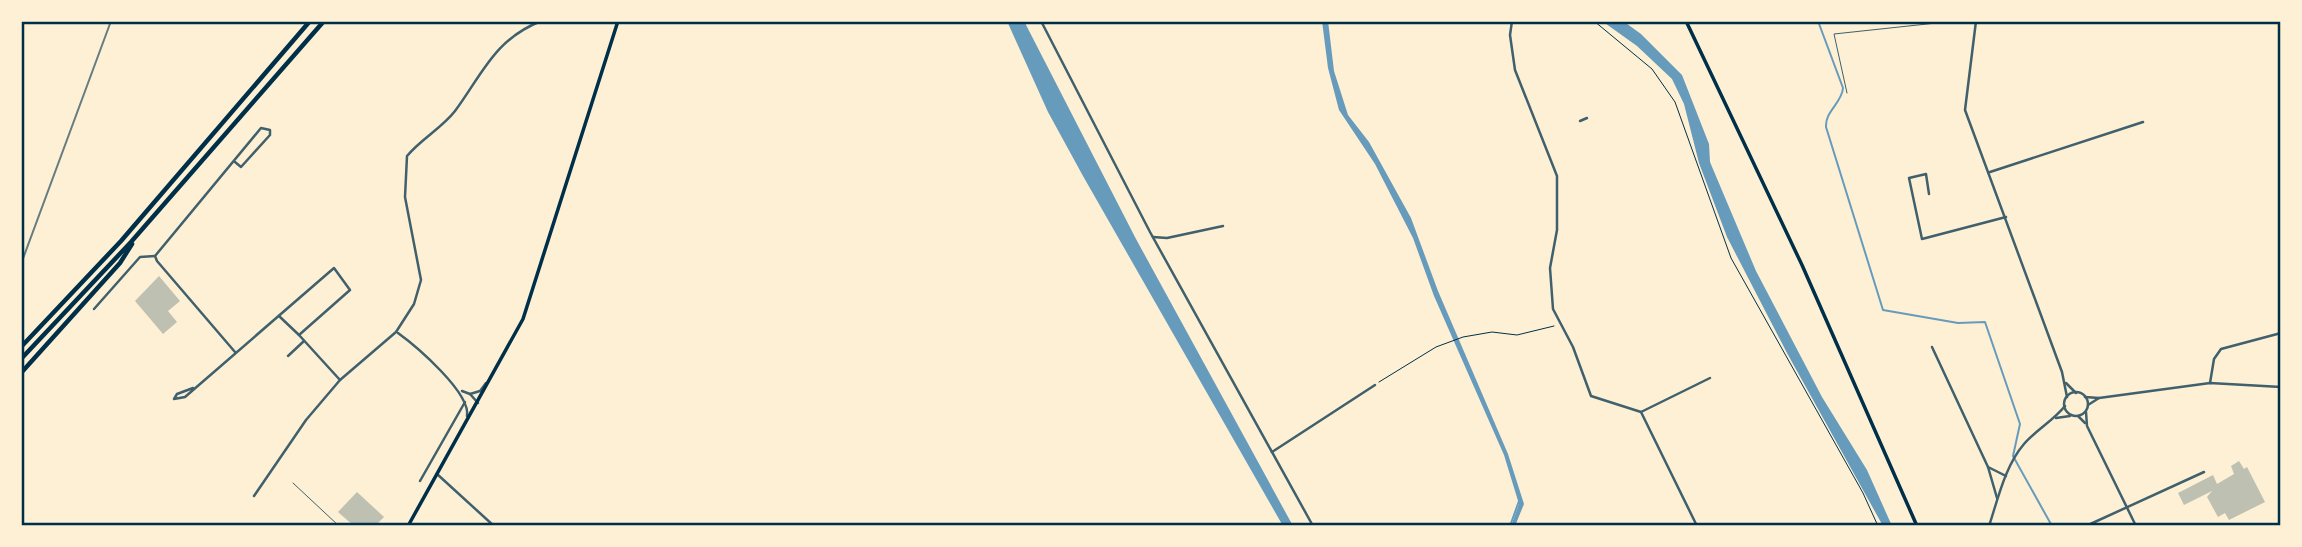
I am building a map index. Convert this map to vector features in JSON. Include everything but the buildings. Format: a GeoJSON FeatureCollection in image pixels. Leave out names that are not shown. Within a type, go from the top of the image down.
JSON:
{"type":"FeatureCollection","features":[{"type":"Feature","properties":{"kind":"highway"},"geometry":{"type":"LineString","coordinates":[[21,347],[130,231],[310,21]]}},
{"type":"Feature","properties":{"kind":"highway"},"geometry":{"type":"LineString","coordinates":[[21,359],[141,230],[324,21]]}},
{"type":"Feature","properties":{"kind":"highway"},"geometry":{"type":"LineString","coordinates":[[21,373],[120,263],[141,230]]}},
{"type":"Feature","properties":{"kind":"main road"},"geometry":{"type":"LineString","coordinates":[[408,526],[493,376],[533,293],[618,21]]}},
{"type":"Feature","properties":{"kind":"main road"},"geometry":{"type":"LineString","coordinates":[[1686,21],[1802,265],[1917,526]]}},
{"type":"Feature","properties":{"kind":"street"},"geometry":{"type":"LineString","coordinates":[[254,496],[306,420],[340,380],[396,332],[414,304],[421,280],[405,197],[407,156],[454,112],[492,56],[511,37],[541,21]]}},
{"type":"Feature","properties":{"kind":"street"},"geometry":{"type":"LineString","coordinates":[[1041,21],[1153,237],[1313,526]]}},
{"type":"Feature","properties":{"kind":"street"},"geometry":{"type":"LineString","coordinates":[[1512,21],[1510,35],[1515,70],[1557,176],[1557,230],[1550,268],[1553,309],[1573,347],[1591,396],[1641,412],[1710,378]]}},
{"type":"Feature","properties":{"kind":"street"},"geometry":{"type":"LineString","coordinates":[[1976,21],[1965,110],[2066,383],[2067,397],[2056,418],[2021,447],[2006,476],[1989,526]]}},
{"type":"Feature","properties":{"kind":"street"},"geometry":{"type":"LineString","coordinates":[[1580,121],[1587,118]]}},
{"type":"Feature","properties":{"kind":"street"},"geometry":{"type":"LineString","coordinates":[[1990,172],[2143,122]]}},
{"type":"Feature","properties":{"kind":"street"},"geometry":{"type":"LineString","coordinates":[[94,309],[140,257],[155,256],[261,128],[269,129],[270,135],[241,167],[235,162]]}},
{"type":"Feature","properties":{"kind":"street"},"geometry":{"type":"LineString","coordinates":[[1929,194],[1926,174],[1909,178],[1922,239],[2006,217]]}},
{"type":"Feature","properties":{"kind":"street"},"geometry":{"type":"LineString","coordinates":[[1153,237],[1167,238],[1223,226]]}},
{"type":"Feature","properties":{"kind":"street"},"geometry":{"type":"LineString","coordinates":[[155,256],[192,304],[235,352]]}},
{"type":"Feature","properties":{"kind":"street"},"geometry":{"type":"LineString","coordinates":[[193,388],[177,394],[174,399],[181,400],[328,270],[336,270],[350,290],[299,335]]}},
{"type":"Feature","properties":{"kind":"street"},"geometry":{"type":"LineString","coordinates":[[279,316],[340,380]]}},
{"type":"Feature","properties":{"kind":"street"},"geometry":{"type":"LineString","coordinates":[[396,332],[459,390],[466,400],[468,412],[465,426]]}},
{"type":"Feature","properties":{"kind":"street"},"geometry":{"type":"LineString","coordinates":[[2210,383],[2214,359],[2221,349],[2281,333]]}},
{"type":"Feature","properties":{"kind":"street"},"geometry":{"type":"LineString","coordinates":[[288,356],[304,341]]}},
{"type":"Feature","properties":{"kind":"street"},"geometry":{"type":"LineString","coordinates":[[1932,346],[1988,467],[1997,500]]}},
{"type":"Feature","properties":{"kind":"street"},"geometry":{"type":"LineString","coordinates":[[470,394],[480,391],[493,376]]}},
{"type":"Feature","properties":{"kind":"street"},"geometry":{"type":"LineString","coordinates":[[2066,383],[2076,393],[2099,398],[2210,383],[2281,387]]}},
{"type":"Feature","properties":{"kind":"street"},"geometry":{"type":"LineString","coordinates":[[1272,452],[1377,384]]}},
{"type":"Feature","properties":{"kind":"street"},"geometry":{"type":"LineString","coordinates":[[459,390],[470,394],[478,403]]}},
{"type":"Feature","properties":{"kind":"street"},"geometry":{"type":"LineString","coordinates":[[2067,397],[2076,393]]}},
{"type":"Feature","properties":{"kind":"street"},"geometry":{"type":"LineString","coordinates":[[2085,397],[2088,405],[2087,426]]}},
{"type":"Feature","properties":{"kind":"street"},"geometry":{"type":"LineString","coordinates":[[2088,405],[2099,398]]}},
{"type":"Feature","properties":{"kind":"street"},"geometry":{"type":"LineString","coordinates":[[466,400],[478,403]]}},
{"type":"Feature","properties":{"kind":"street"},"geometry":{"type":"LineString","coordinates":[[420,481],[466,400]]}},
{"type":"Feature","properties":{"kind":"street"},"geometry":{"type":"LineString","coordinates":[[2064,407],[2072,416]]}},
{"type":"Feature","properties":{"kind":"street"},"geometry":{"type":"LineString","coordinates":[[1641,412],[1696,526]]}},
{"type":"Feature","properties":{"kind":"street"},"geometry":{"type":"LineString","coordinates":[[2056,418],[2078,416],[2086,412]]}},
{"type":"Feature","properties":{"kind":"street"},"geometry":{"type":"LineString","coordinates":[[2078,416],[2087,426],[2136,526]]}},
{"type":"Feature","properties":{"kind":"street"},"geometry":{"type":"LineString","coordinates":[[1988,467],[2006,476]]}},
{"type":"Feature","properties":{"kind":"street"},"geometry":{"type":"LineString","coordinates":[[2086,526],[2204,472]]}},
{"type":"Feature","properties":{"kind":"street"},"geometry":{"type":"LineString","coordinates":[[437,474],[494,526]]}},
{"type":"Feature","properties":{"kind":"lane"},"geometry":{"type":"LineString","coordinates":[[1847,93],[1835,34],[1955,21]]}},
{"type":"Feature","properties":{"kind":"lane"},"geometry":{"type":"LineString","coordinates":[[293,483],[339,526]]}},
{"type":"Feature","properties":{"kind":"path"},"geometry":{"type":"LineString","coordinates":[[1594,21],[1653,69],[1675,102],[1731,258],[1863,493],[1878,526]]}},
{"type":"Feature","properties":{"kind":"path"},"geometry":{"type":"LineString","coordinates":[[1377,384],[1452,340],[1477,332],[1517,335],[1534,333],[1559,324]]}},
{"type":"Feature","properties":{"kind":"water"},"geometry":{"type":"Polygon","coordinates":[[[1007,21],[1024,21],[1136,239],[1293,526],[1283,526],[1083,176],[1048,112],[1007,21]]]}},
{"type":"Feature","properties":{"kind":"water"},"geometry":{"type":"Polygon","coordinates":[[[1322,21],[1328,21],[1334,71],[1348,115],[1369,142],[1411,218],[1438,291],[1508,454],[1524,504],[1515,526],[1511,526],[1519,504],[1504,455],[1434,296],[1413,238],[1375,164],[1339,110],[1328,68],[1322,21]]]}},
{"type":"Feature","properties":{"kind":"water"},"geometry":{"type":"Polygon","coordinates":[[[1602,21],[1623,21],[1641,34],[1682,75],[1709,144],[1710,162],[1756,271],[1822,397],[1867,470],[1892,526],[1883,526],[1787,353],[1727,237],[1699,163],[1684,104],[1672,79],[1637,46],[1602,21]]]}},
{"type":"Feature","properties":{"kind":"waterway"},"geometry":{"type":"LineString","coordinates":[[1818,21],[1843,88],[1828,116],[1826,127],[1883,310],[1958,323],[1985,322],[2020,424],[2013,456],[2052,526]]}},
{"type":"Feature","properties":{"kind":"waterway"},"geometry":{"type":"LineString","coordinates":[[1510,526],[1519,501]]}},
{"type":"Feature","properties":{"kind":"railway"},"geometry":{"type":"LineString","coordinates":[[21,264],[111,21]]}}]}
